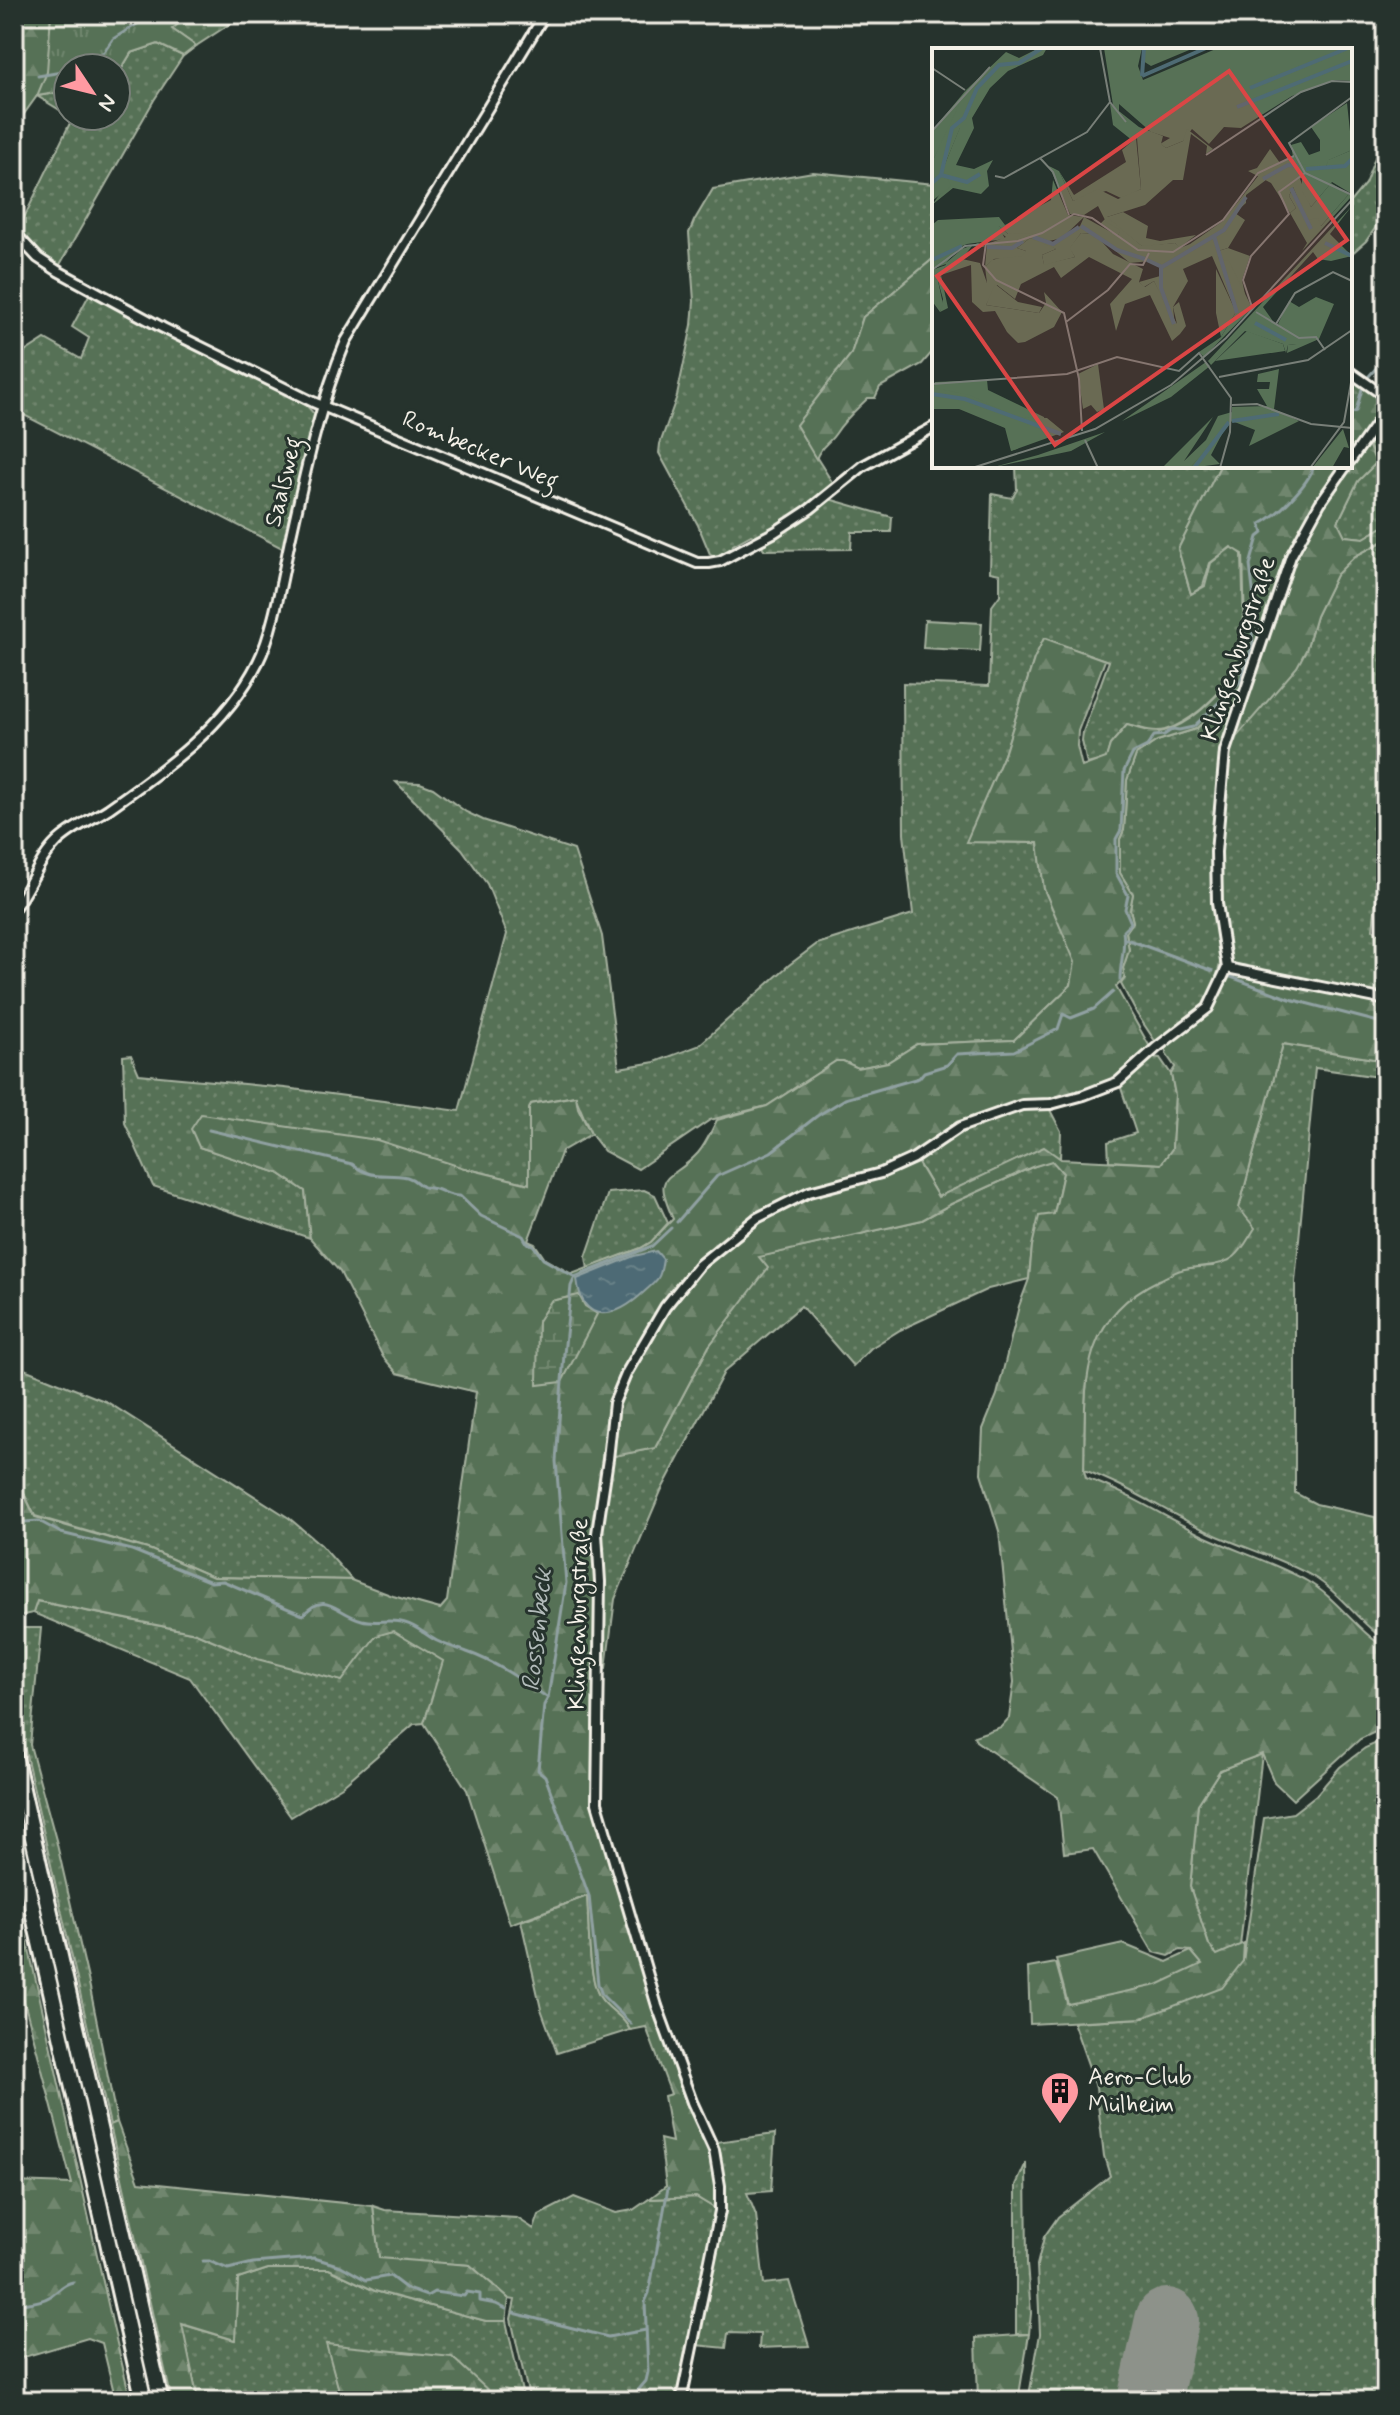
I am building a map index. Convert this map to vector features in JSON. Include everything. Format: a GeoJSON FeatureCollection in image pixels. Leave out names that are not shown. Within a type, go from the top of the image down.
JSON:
{"type":"FeatureCollection","features":[{"type":"Feature","properties":{"kind":"highway"},"geometry":{"type":"LineString","coordinates":[[14,1754],[161,2401]]}},
{"type":"Feature","properties":{"kind":"highway"},"geometry":{"type":"LineString","coordinates":[[14,1828],[144,2401]]}},
{"type":"Feature","properties":{"kind":"street","name":"Saalsweg"},"geometry":{"type":"LineString","coordinates":[[14,908],[46,853],[58,840],[127,796],[192,745],[230,707],[247,683],[260,660],[273,616],[300,494],[335,366],[346,341],[545,14]]}},
{"type":"Feature","properties":{"kind":"street","name":"Rombecker Weg"},"geometry":{"type":"LineString","coordinates":[[14,232],[38,258],[58,271],[274,384],[687,559],[709,563],[720,561],[810,509],[863,466],[932,428]]}},
{"type":"Feature","properties":{"kind":"street"},"geometry":{"type":"LineString","coordinates":[[1352,373],[1386,397]]}},
{"type":"Feature","properties":{"kind":"street"},"geometry":{"type":"LineString","coordinates":[[1352,458],[1386,410]]}},
{"type":"Feature","properties":{"kind":"street","name":"Klingenburgstraße"},"geometry":{"type":"LineString","coordinates":[[681,2401],[720,2211],[720,2186],[714,2150],[692,2102],[657,2006],[597,1803],[600,1582],[597,1533],[614,1403],[627,1372],[665,1307],[699,1265],[757,1218],[809,1192],[881,1173],[914,1158],[960,1127],[1022,1105],[1051,1104],[1118,1082],[1208,1008],[1227,968],[1217,903],[1216,852],[1225,751],[1286,569],[1320,503],[1345,468]]}},
{"type":"Feature","properties":{"kind":"street"},"geometry":{"type":"LineString","coordinates":[[1227,968],[1386,1000]]}},
{"type":"Feature","properties":{"kind":"green space"},"geometry":{"type":"Polygon","coordinates":[[[14,14],[51,14],[50,39],[153,18],[196,46],[183,56],[158,44],[132,53],[52,52],[52,94],[37,96],[14,128],[14,14]]]}},
{"type":"Feature","properties":{"kind":"green space"},"geometry":{"type":"Polygon","coordinates":[[[51,14],[191,14],[172,29],[196,46],[183,56],[158,44],[132,53],[52,52],[52,94],[37,96],[47,72],[51,14]]]}},
{"type":"Feature","properties":{"kind":"green space"},"geometry":{"type":"Polygon","coordinates":[[[160,14],[245,14],[196,46],[172,29],[160,14]]]}},
{"type":"Feature","properties":{"kind":"green space"},"geometry":{"type":"Polygon","coordinates":[[[158,44],[183,56],[154,100],[58,268],[39,255],[17,232],[66,132],[132,132],[132,53],[158,44]]]}},
{"type":"Feature","properties":{"kind":"green space"},"geometry":{"type":"Polygon","coordinates":[[[1386,61],[1386,213],[1366,241],[1352,253],[1352,200],[1365,184],[1379,147],[1386,61]]]}},
{"type":"Feature","properties":{"kind":"green space"},"geometry":{"type":"Polygon","coordinates":[[[52,94],[52,105],[37,96],[52,94]]]}},
{"type":"Feature","properties":{"kind":"green space"},"geometry":{"type":"Polygon","coordinates":[[[813,172],[932,184],[932,260],[863,317],[851,354],[796,425],[834,485],[808,506],[756,537],[751,535],[733,545],[731,551],[717,557],[710,554],[659,453],[677,396],[692,325],[694,301],[689,233],[713,189],[813,172]]]}},
{"type":"Feature","properties":{"kind":"green space"},"geometry":{"type":"Polygon","coordinates":[[[932,260],[932,352],[922,364],[880,387],[875,398],[868,398],[843,423],[816,459],[796,425],[851,354],[863,317],[932,260]]]}},
{"type":"Feature","properties":{"kind":"green space"},"geometry":{"type":"Polygon","coordinates":[[[90,293],[306,405],[317,417],[295,492],[284,549],[14,410],[17,357],[45,339],[81,359],[89,338],[72,327],[90,293]]]}},
{"type":"Feature","properties":{"kind":"green space"},"geometry":{"type":"Polygon","coordinates":[[[1352,380],[1381,398],[1383,408],[1364,435],[1376,463],[1358,481],[1338,522],[1345,536],[1364,538],[1386,525],[1386,540],[1355,556],[1336,575],[1316,616],[1306,650],[1297,667],[1232,742],[1252,683],[1242,686],[1196,729],[1157,741],[1136,755],[1127,780],[1124,830],[1120,839],[1120,873],[1133,894],[1130,909],[1133,922],[1126,932],[1129,950],[1123,968],[1125,978],[1116,987],[1150,1047],[1116,1079],[1084,1093],[958,1125],[913,1155],[938,1197],[1044,1147],[1061,1159],[1161,1164],[1172,1149],[1175,1095],[1171,1074],[1175,1067],[1166,1054],[1166,1047],[1215,1006],[1225,980],[1233,975],[1386,1005],[1386,1061],[1283,1044],[1239,1208],[1255,1228],[1231,1259],[1173,1273],[1132,1296],[1112,1315],[1099,1337],[1086,1386],[1084,1470],[1086,1478],[1206,1537],[1295,1575],[1328,1596],[1386,1648],[1386,1727],[1360,1739],[1293,1800],[1274,1782],[1262,1754],[1220,1770],[1198,1804],[1190,1887],[1209,1945],[1217,1955],[1244,1943],[1243,1961],[1222,1988],[1142,2018],[1030,2024],[1028,1968],[1056,1963],[1067,2003],[1201,1964],[1191,1951],[1180,1950],[1169,1956],[1153,1952],[1093,1849],[1064,1853],[1058,1797],[976,1741],[974,1736],[1001,1727],[1009,1718],[1014,1682],[999,1531],[981,1473],[983,1429],[997,1395],[1019,1306],[1029,1279],[1039,1216],[1054,1214],[1063,1173],[1052,1161],[1032,1167],[922,1220],[759,1257],[768,1268],[709,1346],[655,1448],[604,1458],[592,1533],[596,1581],[593,1802],[653,2006],[689,2105],[711,2152],[716,2177],[716,2209],[696,2197],[649,2199],[666,2186],[660,2139],[672,2142],[664,2096],[671,2094],[646,2027],[630,2030],[603,2002],[596,1989],[591,1964],[587,1896],[510,1924],[467,1790],[424,1723],[443,1661],[393,1631],[376,1636],[342,1681],[257,1659],[196,1633],[37,1601],[33,1613],[14,1617],[14,1473],[35,1517],[151,1550],[213,1577],[351,1580],[440,1609],[447,1601],[476,1392],[397,1373],[383,1357],[340,1272],[310,1238],[305,1191],[278,1173],[199,1147],[191,1129],[201,1114],[377,1140],[464,1168],[529,1184],[531,1104],[576,1096],[578,1108],[591,1134],[562,1151],[528,1241],[535,1244],[545,1259],[572,1274],[641,1248],[673,1219],[664,1184],[698,1153],[717,1120],[767,1106],[836,1061],[858,1068],[888,1062],[917,1044],[1014,1040],[1071,985],[1075,962],[1044,889],[1038,843],[966,842],[1004,755],[1034,659],[1044,638],[1105,660],[1078,731],[1077,746],[1082,767],[1106,758],[1110,745],[1127,725],[1159,732],[1188,720],[1246,665],[1243,554],[1231,547],[1210,563],[1203,586],[1191,594],[1178,549],[1219,468],[1352,468],[1352,380]]]}},
{"type":"Feature","properties":{"kind":"green space"},"geometry":{"type":"Polygon","coordinates":[[[1386,420],[1386,525],[1364,538],[1344,536],[1338,522],[1358,481],[1376,463],[1369,444],[1386,420]]]}},
{"type":"Feature","properties":{"kind":"green space"},"geometry":{"type":"Polygon","coordinates":[[[1016,468],[1219,468],[1178,549],[1191,594],[1205,586],[1211,563],[1233,546],[1242,554],[1245,665],[1188,719],[1160,731],[1127,725],[1110,745],[1106,759],[1087,764],[1083,732],[1109,661],[1044,639],[1034,659],[1004,755],[967,842],[1038,843],[1044,889],[1076,962],[1071,985],[1014,1040],[917,1044],[888,1062],[858,1068],[836,1061],[767,1106],[710,1120],[638,1169],[604,1151],[591,1134],[575,1096],[531,1104],[530,1184],[464,1168],[199,1147],[278,1173],[305,1191],[310,1238],[153,1186],[125,1123],[123,1056],[131,1055],[139,1074],[285,1088],[459,1111],[507,934],[487,884],[462,849],[396,782],[420,783],[483,820],[574,850],[602,936],[619,1068],[655,1062],[698,1046],[817,944],[913,914],[904,834],[903,683],[989,686],[992,606],[1000,595],[1000,574],[990,572],[992,494],[1012,498],[1017,490],[1016,468]]]}},
{"type":"Feature","properties":{"kind":"green space"},"geometry":{"type":"Polygon","coordinates":[[[829,499],[892,517],[891,532],[852,532],[851,549],[764,550],[761,543],[812,513],[829,499]]]}},
{"type":"Feature","properties":{"kind":"green space"},"geometry":{"type":"Polygon","coordinates":[[[1386,540],[1386,815],[1373,929],[1386,940],[1386,995],[1221,961],[1209,1001],[1157,1044],[1121,984],[1125,978],[1123,968],[1129,950],[1126,932],[1133,922],[1130,909],[1133,894],[1120,873],[1120,839],[1124,830],[1127,780],[1136,755],[1157,741],[1196,729],[1242,686],[1225,740],[1232,742],[1306,650],[1316,616],[1336,575],[1355,556],[1386,540]]]}},
{"type":"Feature","properties":{"kind":"green space"},"geometry":{"type":"Polygon","coordinates":[[[925,620],[982,623],[980,651],[923,648],[925,620]]]}},
{"type":"Feature","properties":{"kind":"green space"},"geometry":{"type":"Polygon","coordinates":[[[1283,1044],[1386,1061],[1386,1078],[1315,1068],[1295,1282],[1295,1493],[1316,1504],[1375,1517],[1386,1641],[1312,1576],[1211,1533],[1084,1470],[1086,1387],[1090,1360],[1102,1329],[1124,1303],[1152,1282],[1182,1269],[1213,1266],[1239,1208],[1283,1044]]]}},
{"type":"Feature","properties":{"kind":"green space"},"geometry":{"type":"Polygon","coordinates":[[[1151,1057],[1160,1058],[1171,1074],[1175,1095],[1172,1149],[1161,1164],[1109,1161],[1108,1142],[1136,1133],[1120,1085],[1151,1057]]]}},
{"type":"Feature","properties":{"kind":"green space"},"geometry":{"type":"Polygon","coordinates":[[[1024,1108],[1049,1108],[1061,1131],[1060,1159],[1043,1148],[938,1197],[917,1161],[961,1132],[1024,1108]]]}},
{"type":"Feature","properties":{"kind":"green space"},"geometry":{"type":"Polygon","coordinates":[[[1052,1160],[1063,1173],[1054,1214],[1032,1246],[1029,1279],[988,1289],[900,1330],[871,1348],[853,1366],[801,1306],[724,1372],[661,1491],[615,1599],[606,1668],[602,1666],[600,1533],[612,1456],[655,1448],[709,1346],[767,1268],[758,1257],[922,1220],[1052,1160]]]}},
{"type":"Feature","properties":{"kind":"green space"},"geometry":{"type":"Polygon","coordinates":[[[644,1190],[655,1195],[668,1223],[641,1248],[588,1269],[586,1257],[608,1193],[644,1190]]]}},
{"type":"Feature","properties":{"kind":"green space"},"geometry":{"type":"Polygon","coordinates":[[[579,1295],[585,1306],[597,1314],[562,1382],[537,1385],[538,1321],[551,1301],[579,1295]]]}},
{"type":"Feature","properties":{"kind":"green space"},"geometry":{"type":"Polygon","coordinates":[[[14,1365],[107,1402],[289,1518],[321,1545],[352,1580],[213,1577],[151,1550],[35,1516],[14,1473],[14,1365]]]}},
{"type":"Feature","properties":{"kind":"green space"},"geometry":{"type":"Polygon","coordinates":[[[36,1601],[196,1633],[257,1659],[394,1631],[444,1661],[424,1723],[414,1724],[342,1786],[291,1817],[190,1678],[33,1613],[36,1601]]]}},
{"type":"Feature","properties":{"kind":"green space"},"geometry":{"type":"Polygon","coordinates":[[[14,1628],[41,1628],[30,1745],[56,1840],[90,1988],[117,2122],[110,2125],[14,1702],[14,1628]]]}},
{"type":"Feature","properties":{"kind":"green space"},"geometry":{"type":"Polygon","coordinates":[[[1386,1739],[1386,2401],[1028,2401],[1040,2334],[1037,2265],[1044,2237],[1058,2217],[1110,2176],[1104,2156],[1096,2087],[1073,2022],[1142,2018],[1243,1961],[1264,1818],[1293,1813],[1316,1795],[1340,1767],[1365,1748],[1386,1739]]]}},
{"type":"Feature","properties":{"kind":"green space"},"geometry":{"type":"Polygon","coordinates":[[[1262,1754],[1240,1946],[1217,1956],[1209,1945],[1190,1887],[1198,1804],[1220,1770],[1262,1754]]]}},
{"type":"Feature","properties":{"kind":"green space"},"geometry":{"type":"Polygon","coordinates":[[[14,1882],[131,2401],[116,2401],[102,2343],[88,2338],[14,2360],[14,2182],[72,2184],[14,1963],[14,1882]]]}},
{"type":"Feature","properties":{"kind":"green space"},"geometry":{"type":"Polygon","coordinates":[[[587,1896],[591,1963],[596,1988],[603,2002],[630,2030],[557,2053],[541,2009],[521,1921],[587,1896]]]}},
{"type":"Feature","properties":{"kind":"green space"},"geometry":{"type":"Polygon","coordinates":[[[1123,1944],[1167,1962],[1191,1951],[1202,1964],[1157,1985],[1068,2004],[1056,1959],[1123,1944]]]}},
{"type":"Feature","properties":{"kind":"green space"},"geometry":{"type":"Polygon","coordinates":[[[117,2122],[139,2182],[373,2206],[379,2258],[470,2265],[509,2299],[506,2321],[486,2321],[375,2291],[329,2269],[268,2269],[238,2279],[235,2340],[182,2324],[198,2401],[172,2401],[110,2125],[117,2122]]]}},
{"type":"Feature","properties":{"kind":"green space"},"geometry":{"type":"Polygon","coordinates":[[[775,2134],[771,2191],[747,2193],[756,2215],[764,2284],[789,2281],[809,2346],[759,2348],[760,2334],[728,2333],[726,2348],[696,2345],[723,2211],[724,2180],[716,2142],[775,2134]]]}},
{"type":"Feature","properties":{"kind":"green space"},"geometry":{"type":"Polygon","coordinates":[[[1026,2163],[1031,2313],[1029,2334],[1016,2334],[1016,2185],[1026,2163]]]}},
{"type":"Feature","properties":{"kind":"green space"},"geometry":{"type":"Polygon","coordinates":[[[574,2197],[616,2213],[633,2210],[649,2199],[696,2197],[716,2209],[678,2401],[530,2401],[511,2319],[515,2300],[509,2299],[470,2265],[379,2259],[373,2206],[385,2210],[517,2218],[534,2229],[539,2215],[574,2197]]]}},
{"type":"Feature","properties":{"kind":"green space"},"geometry":{"type":"Polygon","coordinates":[[[268,2269],[329,2269],[375,2291],[486,2321],[506,2321],[522,2392],[501,2389],[493,2394],[327,2344],[342,2401],[198,2401],[181,2324],[234,2340],[238,2279],[268,2269]]]}},
{"type":"Feature","properties":{"kind":"green space"},"geometry":{"type":"Polygon","coordinates":[[[1029,2334],[1018,2401],[978,2401],[976,2338],[1029,2334]]]}},
{"type":"Feature","properties":{"kind":"green space"},"geometry":{"type":"Polygon","coordinates":[[[326,2344],[452,2357],[492,2394],[501,2389],[522,2392],[523,2401],[342,2401],[326,2344]]]}},
{"type":"Feature","properties":{"kind":"water"},"geometry":{"type":"Polygon","coordinates":[[[656,1251],[663,1259],[659,1276],[633,1301],[623,1308],[602,1313],[586,1305],[577,1279],[634,1256],[656,1251]]]}},
{"type":"Feature","properties":{"kind":"waterway"},"geometry":{"type":"LineString","coordinates":[[104,52],[113,39],[153,14]]}},
{"type":"Feature","properties":{"kind":"waterway"},"geometry":{"type":"LineString","coordinates":[[38,76],[52,74]]}},
{"type":"Feature","properties":{"kind":"waterway","name":"Rossenbeck"},"geometry":{"type":"LineString","coordinates":[[1369,376],[1378,366],[1386,346]]}},
{"type":"Feature","properties":{"kind":"waterway","name":"Rossenbeck"},"geometry":{"type":"LineString","coordinates":[[1352,413],[1356,411],[1362,389]]}},
{"type":"Feature","properties":{"kind":"waterway","name":"Rossenbeck"},"geometry":{"type":"LineString","coordinates":[[1120,980],[1123,931],[1131,923],[1125,909],[1128,895],[1116,873],[1116,839],[1121,830],[1124,771],[1133,753],[1147,746],[1154,736],[1164,735],[1173,729],[1193,727],[1240,682],[1253,644],[1256,615],[1250,565],[1258,537],[1263,533],[1260,524],[1291,499],[1313,468]]}},
{"type":"Feature","properties":{"kind":"waterway"},"geometry":{"type":"LineString","coordinates":[[1126,939],[1213,971]]}},
{"type":"Feature","properties":{"kind":"waterway"},"geometry":{"type":"LineString","coordinates":[[1231,977],[1290,999],[1386,1024]]}},
{"type":"Feature","properties":{"kind":"waterway","name":"Rossenbeck"},"geometry":{"type":"LineString","coordinates":[[677,1222],[717,1176],[771,1152],[817,1116],[845,1099],[919,1078],[924,1072],[947,1065],[957,1054],[1014,1051],[1058,1029],[1063,1014],[1071,1018],[1094,1009],[1113,992]]}},
{"type":"Feature","properties":{"kind":"waterway"},"geometry":{"type":"LineString","coordinates":[[209,1130],[352,1164],[373,1174],[407,1177],[423,1187],[460,1196],[481,1216],[523,1236],[543,1259],[575,1277]]}},
{"type":"Feature","properties":{"kind":"waterway","name":"Rossenbeck"},"geometry":{"type":"LineString","coordinates":[[631,2024],[602,1995],[598,1984],[589,1896],[545,1776],[538,1770],[544,1705],[548,1698],[566,1583],[556,1461],[571,1286],[575,1277],[652,1246],[671,1228]]}},
{"type":"Feature","properties":{"kind":"waterway"},"geometry":{"type":"LineString","coordinates":[[24,1522],[39,1521],[61,1533],[132,1550],[211,1582],[223,1581],[303,1615],[318,1604],[325,1604],[362,1620],[409,1624],[437,1641],[499,1666],[548,1698]]}},
{"type":"Feature","properties":{"kind":"waterway","name":"Rossenbeck"},"geometry":{"type":"LineString","coordinates":[[629,2401],[646,2381],[648,2372],[645,2302],[668,2188]]}},
{"type":"Feature","properties":{"kind":"waterway"},"geometry":{"type":"LineString","coordinates":[[203,2261],[228,2269],[253,2263],[314,2258],[341,2266],[366,2280],[390,2276],[407,2289],[427,2296],[434,2292],[464,2296],[467,2292],[480,2294],[480,2301],[506,2309]]}},
{"type":"Feature","properties":{"kind":"waterway"},"geometry":{"type":"LineString","coordinates":[[14,2305],[45,2299],[73,2282]]}},
{"type":"Feature","properties":{"kind":"waterway"},"geometry":{"type":"LineString","coordinates":[[514,2313],[608,2337],[646,2330]]}},
{"type":"Feature","properties":{"kind":"runway"},"geometry":{"type":"LineString","coordinates":[[1149,2401],[1167,2320]]}},
{"type":"Feature","properties":{"kind":"place","name":"Aero-Club Mülheim"},"geometry":{"type":"Point","coordinates":[1060,2125]}}]}
